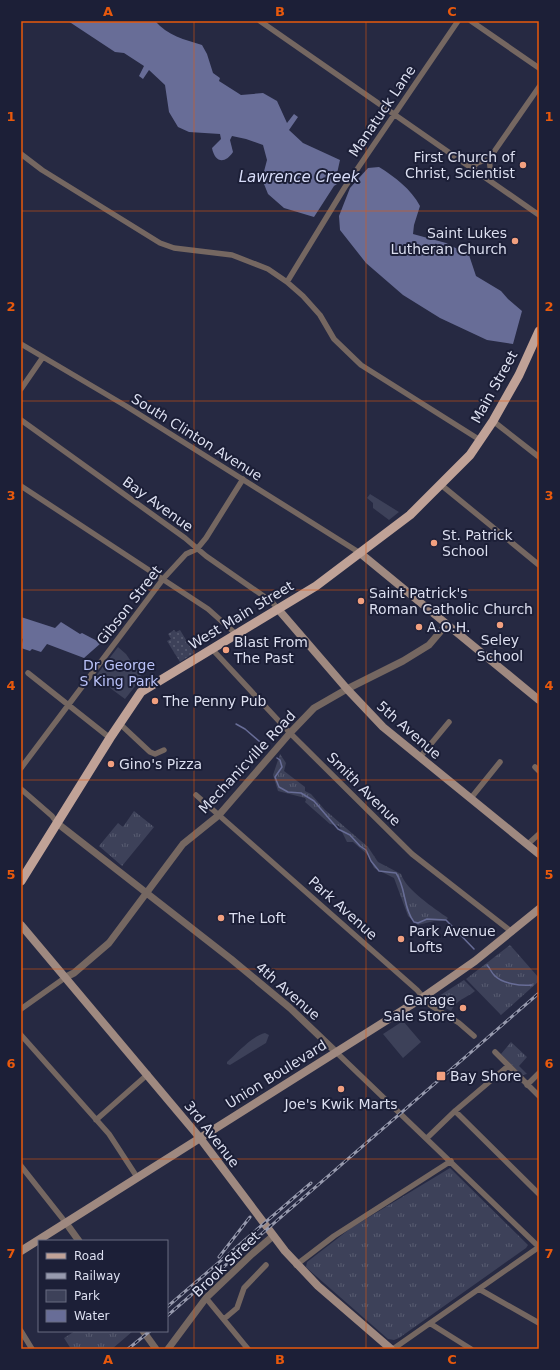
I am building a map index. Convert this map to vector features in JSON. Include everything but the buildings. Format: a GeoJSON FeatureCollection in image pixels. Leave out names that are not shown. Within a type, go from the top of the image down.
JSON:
{"type":"FeatureCollection","features":[{"type":"Feature","properties":{"kind":"main road","name":"Main Street"},"geometry":{"type":"LineString","coordinates":[[470,455],[493,420],[519,375],[539,331]]}},
{"type":"Feature","properties":{"kind":"main road","name":"West Main Street"},"geometry":{"type":"LineString","coordinates":[[21,881],[119,722],[141,692],[316,586],[410,515],[470,455]]}},
{"type":"Feature","properties":{"kind":"main road"},"geometry":{"type":"LineString","coordinates":[[360,553],[539,700]]}},
{"type":"Feature","properties":{"kind":"main road","name":"5th Avenue"},"geometry":{"type":"LineString","coordinates":[[278,609],[347,689],[383,727],[539,854]]}},
{"type":"Feature","properties":{"kind":"main road","name":"Union Boulevard"},"geometry":{"type":"LineString","coordinates":[[40,1240],[422,998],[475,961],[539,909]]}},
{"type":"Feature","properties":{"kind":"main road","name":"3rd Avenue"},"geometry":{"type":"LineString","coordinates":[[21,925],[148,1074],[200,1138],[296,1265],[318,1286],[392,1349]]}},
{"type":"Feature","properties":{"kind":"main road","name":"Union Boulevard"},"geometry":{"type":"LineString","coordinates":[[21,1252],[38,1241]]}},
{"type":"Feature","properties":{"kind":"street"},"geometry":{"type":"LineString","coordinates":[[260,21],[539,215]]}},
{"type":"Feature","properties":{"kind":"street","name":"Manatuck Lane"},"geometry":{"type":"LineString","coordinates":[[287,282],[345,187],[458,21]]}},
{"type":"Feature","properties":{"kind":"street"},"geometry":{"type":"LineString","coordinates":[[470,21],[539,68]]}},
{"type":"Feature","properties":{"kind":"street"},"geometry":{"type":"LineString","coordinates":[[472,168],[489,159],[539,87]]}},
{"type":"Feature","properties":{"kind":"street"},"geometry":{"type":"LineString","coordinates":[[21,154],[42,170],[160,243],[174,248],[218,252],[246,259],[268,269],[287,282],[303,296],[320,315],[334,339],[351,357],[369,371],[480,440]]}},
{"type":"Feature","properties":{"kind":"street"},"geometry":{"type":"LineString","coordinates":[[488,179],[491,174],[489,159]]}},
{"type":"Feature","properties":{"kind":"street","name":"South Clinton Avenue"},"geometry":{"type":"LineString","coordinates":[[21,344],[360,553]]}},
{"type":"Feature","properties":{"kind":"street"},"geometry":{"type":"LineString","coordinates":[[21,389],[43,357]]}},
{"type":"Feature","properties":{"kind":"street","name":"Bay Avenue"},"geometry":{"type":"LineString","coordinates":[[21,420],[185,538],[272,602],[278,609]]}},
{"type":"Feature","properties":{"kind":"street"},"geometry":{"type":"LineString","coordinates":[[493,420],[539,457]]}},
{"type":"Feature","properties":{"kind":"street","name":"Gibson Street"},"geometry":{"type":"LineString","coordinates":[[21,768],[163,580],[186,554],[197,548],[206,538],[243,480]]}},
{"type":"Feature","properties":{"kind":"street"},"geometry":{"type":"LineString","coordinates":[[440,484],[539,565]]}},
{"type":"Feature","properties":{"kind":"street"},"geometry":{"type":"LineString","coordinates":[[21,486],[208,609],[236,634]]}},
{"type":"Feature","properties":{"kind":"street","name":"Mechanicville Road"},"geometry":{"type":"LineString","coordinates":[[21,1009],[74,973],[109,943],[183,844],[218,815],[314,708],[347,689],[403,661],[429,645],[446,625]]}},
{"type":"Feature","properties":{"kind":"street","name":"Smith Avenue"},"geometry":{"type":"LineString","coordinates":[[212,649],[290,733],[412,854],[512,932]]}},
{"type":"Feature","properties":{"kind":"street"},"geometry":{"type":"LineString","coordinates":[[28,673],[110,738]]}},
{"type":"Feature","properties":{"kind":"street"},"geometry":{"type":"LineString","coordinates":[[119,722],[150,752],[155,754],[164,750]]}},
{"type":"Feature","properties":{"kind":"street"},"geometry":{"type":"LineString","coordinates":[[420,757],[449,722]]}},
{"type":"Feature","properties":{"kind":"street"},"geometry":{"type":"LineString","coordinates":[[471,798],[500,762]]}},
{"type":"Feature","properties":{"kind":"street"},"geometry":{"type":"LineString","coordinates":[[21,789],[52,816],[57,823]]}},
{"type":"Feature","properties":{"kind":"street","name":"Park Avenue"},"geometry":{"type":"LineString","coordinates":[[196,795],[411,985],[422,998],[474,1036]]}},
{"type":"Feature","properties":{"kind":"street","name":"4th Avenue"},"geometry":{"type":"LineString","coordinates":[[57,823],[231,959],[290,1008],[539,1247]]}},
{"type":"Feature","properties":{"kind":"street"},"geometry":{"type":"LineString","coordinates":[[528,844],[539,834]]}},
{"type":"Feature","properties":{"kind":"street"},"geometry":{"type":"LineString","coordinates":[[21,1035],[109,1134],[137,1177]]}},
{"type":"Feature","properties":{"kind":"street"},"geometry":{"type":"LineString","coordinates":[[495,1052],[539,1096]]}},
{"type":"Feature","properties":{"kind":"street"},"geometry":{"type":"LineString","coordinates":[[427,1138],[455,1111],[508,1066]]}},
{"type":"Feature","properties":{"kind":"street"},"geometry":{"type":"LineString","coordinates":[[96,1120],[148,1074]]}},
{"type":"Feature","properties":{"kind":"street"},"geometry":{"type":"LineString","coordinates":[[528,1085],[539,1074]]}},
{"type":"Feature","properties":{"kind":"street"},"geometry":{"type":"LineString","coordinates":[[455,1111],[539,1194]]}},
{"type":"Feature","properties":{"kind":"street"},"geometry":{"type":"LineString","coordinates":[[296,1265],[334,1236],[451,1161]]}},
{"type":"Feature","properties":{"kind":"street"},"geometry":{"type":"LineString","coordinates":[[21,1166],[78,1240]]}},
{"type":"Feature","properties":{"kind":"street","name":"Brook Street"},"geometry":{"type":"LineString","coordinates":[[168,1349],[206,1298],[273,1236]]}},
{"type":"Feature","properties":{"kind":"street"},"geometry":{"type":"LineString","coordinates":[[392,1349],[431,1324],[539,1247]]}},
{"type":"Feature","properties":{"kind":"street"},"geometry":{"type":"LineString","coordinates":[[224,1319],[237,1308],[244,1288],[266,1265]]}},
{"type":"Feature","properties":{"kind":"street"},"geometry":{"type":"LineString","coordinates":[[479,1289],[539,1322]]}},
{"type":"Feature","properties":{"kind":"street"},"geometry":{"type":"LineString","coordinates":[[206,1298],[248,1349]]}},
{"type":"Feature","properties":{"kind":"street"},"geometry":{"type":"LineString","coordinates":[[431,1324],[471,1349]]}},
{"type":"Feature","properties":{"kind":"street"},"geometry":{"type":"LineString","coordinates":[[21,1332],[32,1349]]}},
{"type":"Feature","properties":{"kind":"street"},"geometry":{"type":"LineString","coordinates":[[144,1332],[156,1349]]}},
{"type":"Feature","properties":{"kind":"green space"},"geometry":{"type":"Polygon","coordinates":[[[370,494],[399,512],[389,520],[373,508],[373,503],[367,498],[370,494]]]}},
{"type":"Feature","properties":{"kind":"green space"},"geometry":{"type":"Polygon","coordinates":[[[174,630],[176,632],[180,630],[194,653],[180,662],[167,641],[171,639],[168,634],[174,630]]]}},
{"type":"Feature","properties":{"kind":"green space","name":"Dr George S King Park"},"geometry":{"type":"Polygon","coordinates":[[[118,647],[126,654],[143,679],[125,699],[95,677],[118,647]]]}},
{"type":"Feature","properties":{"kind":"green space"},"geometry":{"type":"Polygon","coordinates":[[[280,754],[286,763],[284,771],[305,787],[305,791],[311,794],[325,810],[368,847],[378,862],[401,874],[408,886],[414,892],[448,918],[445,921],[434,921],[418,925],[408,916],[394,878],[374,868],[368,855],[353,842],[347,842],[339,826],[330,824],[305,802],[305,798],[278,791],[273,775],[280,754]]]}},
{"type":"Feature","properties":{"kind":"green space"},"geometry":{"type":"Polygon","coordinates":[[[134,811],[154,827],[122,866],[99,846],[118,823],[123,827],[134,811]]]}},
{"type":"Feature","properties":{"kind":"green space"},"geometry":{"type":"Polygon","coordinates":[[[510,945],[539,978],[539,981],[501,1015],[466,979],[510,945]]]}},
{"type":"Feature","properties":{"kind":"green space"},"geometry":{"type":"Polygon","coordinates":[[[464,980],[475,991],[453,1007],[451,1011],[440,1005],[438,1001],[439,996],[464,980]]]}},
{"type":"Feature","properties":{"kind":"green space"},"geometry":{"type":"Polygon","coordinates":[[[403,1021],[421,1042],[403,1058],[383,1034],[403,1021]]]}},
{"type":"Feature","properties":{"kind":"green space"},"geometry":{"type":"Polygon","coordinates":[[[265,1033],[269,1035],[266,1043],[230,1065],[227,1064],[227,1062],[250,1041],[265,1033]]]}},
{"type":"Feature","properties":{"kind":"green space"},"geometry":{"type":"Polygon","coordinates":[[[511,1042],[527,1057],[519,1066],[527,1074],[522,1075],[501,1054],[511,1042]]]}},
{"type":"Feature","properties":{"kind":"green space"},"geometry":{"type":"Polygon","coordinates":[[[450,1168],[528,1245],[526,1248],[399,1338],[394,1340],[388,1339],[308,1269],[306,1267],[307,1262],[351,1228],[450,1168]]]}},
{"type":"Feature","properties":{"kind":"green space"},"geometry":{"type":"Polygon","coordinates":[[[73,1332],[132,1332],[112,1349],[71,1349],[64,1338],[73,1332]]]}},
{"type":"Feature","properties":{"kind":"water","name":"Lawrence Creek"},"geometry":{"type":"Polygon","coordinates":[[[68,21],[155,21],[165,30],[183,39],[202,45],[207,54],[213,73],[220,78],[219,81],[241,95],[263,93],[277,101],[287,123],[294,114],[298,117],[289,130],[303,143],[340,160],[336,178],[340,182],[334,186],[314,217],[284,208],[268,194],[262,179],[267,160],[263,145],[232,136],[230,140],[233,152],[227,159],[218,159],[215,157],[212,148],[221,139],[220,134],[189,132],[178,127],[169,112],[165,85],[149,70],[143,79],[139,76],[144,66],[124,53],[115,52],[68,21]]]}},
{"type":"Feature","properties":{"kind":"water"},"geometry":{"type":"Polygon","coordinates":[[[379,167],[402,184],[412,194],[420,206],[414,225],[413,234],[446,243],[469,255],[476,276],[501,291],[522,311],[513,344],[487,340],[440,318],[403,295],[366,263],[340,230],[339,216],[350,188],[368,168],[379,167]]]}},
{"type":"Feature","properties":{"kind":"water"},"geometry":{"type":"Polygon","coordinates":[[[21,617],[55,628],[61,622],[80,634],[82,633],[101,643],[84,658],[47,644],[41,652],[32,649],[30,651],[21,648],[23,639],[21,638],[21,617]]]}},
{"type":"Feature","properties":{"kind":"waterway"},"geometry":{"type":"LineString","coordinates":[[236,724],[245,729],[266,747]]}},
{"type":"Feature","properties":{"kind":"waterway"},"geometry":{"type":"LineString","coordinates":[[277,758],[280,760],[282,767],[275,777],[279,787],[288,792],[301,793],[314,801],[338,829],[350,835],[366,850],[371,861],[379,871],[396,873],[410,916],[414,922],[418,923],[427,919],[446,920],[474,949]]}},
{"type":"Feature","properties":{"kind":"waterway"},"geometry":{"type":"LineString","coordinates":[[487,965],[497,978],[517,985],[532,985]]}},
{"type":"Feature","properties":{"kind":"railway"},"geometry":{"type":"LineString","coordinates":[[168,1315],[539,993]]}},
{"type":"Feature","properties":{"kind":"railway"},"geometry":{"type":"LineString","coordinates":[[168,1306],[311,1183]]}},
{"type":"Feature","properties":{"kind":"railway"},"geometry":{"type":"LineString","coordinates":[[219,1257],[250,1217]]}},
{"type":"Feature","properties":{"kind":"railway"},"geometry":{"type":"LineString","coordinates":[[128,1349],[149,1332]]}},
{"type":"Feature","properties":{"kind":"place","name":"First Church of Christ, Scientist"},"geometry":{"type":"Point","coordinates":[523,165]}},
{"type":"Feature","properties":{"kind":"place","name":"Saint Lukes Lutheran Church"},"geometry":{"type":"Point","coordinates":[515,241]}},
{"type":"Feature","properties":{"kind":"place","name":"St. Patrick School"},"geometry":{"type":"Point","coordinates":[434,543]}},
{"type":"Feature","properties":{"kind":"place","name":"Saint Patrick's Roman Catholic Church"},"geometry":{"type":"Point","coordinates":[361,601]}},
{"type":"Feature","properties":{"kind":"place","name":"Seley School"},"geometry":{"type":"Point","coordinates":[500,625]}},
{"type":"Feature","properties":{"kind":"place","name":"A.O.H."},"geometry":{"type":"Point","coordinates":[419,627]}},
{"type":"Feature","properties":{"kind":"place","name":"Blast From The Past"},"geometry":{"type":"Point","coordinates":[226,650]}},
{"type":"Feature","properties":{"kind":"place","name":"The Penny Pub"},"geometry":{"type":"Point","coordinates":[155,701]}},
{"type":"Feature","properties":{"kind":"place","name":"Gino's Pizza"},"geometry":{"type":"Point","coordinates":[111,764]}},
{"type":"Feature","properties":{"kind":"place","name":"The Loft"},"geometry":{"type":"Point","coordinates":[221,918]}},
{"type":"Feature","properties":{"kind":"place","name":"Park Avenue Lofts"},"geometry":{"type":"Point","coordinates":[401,939]}},
{"type":"Feature","properties":{"kind":"place","name":"Garage Sale Store"},"geometry":{"type":"Point","coordinates":[463,1008]}},
{"type":"Feature","properties":{"kind":"place","name":"Bay Shore"},"geometry":{"type":"Point","coordinates":[441,1076]}},
{"type":"Feature","properties":{"kind":"place","name":"Joe's Kwik Marts"},"geometry":{"type":"Point","coordinates":[341,1089]}}]}
